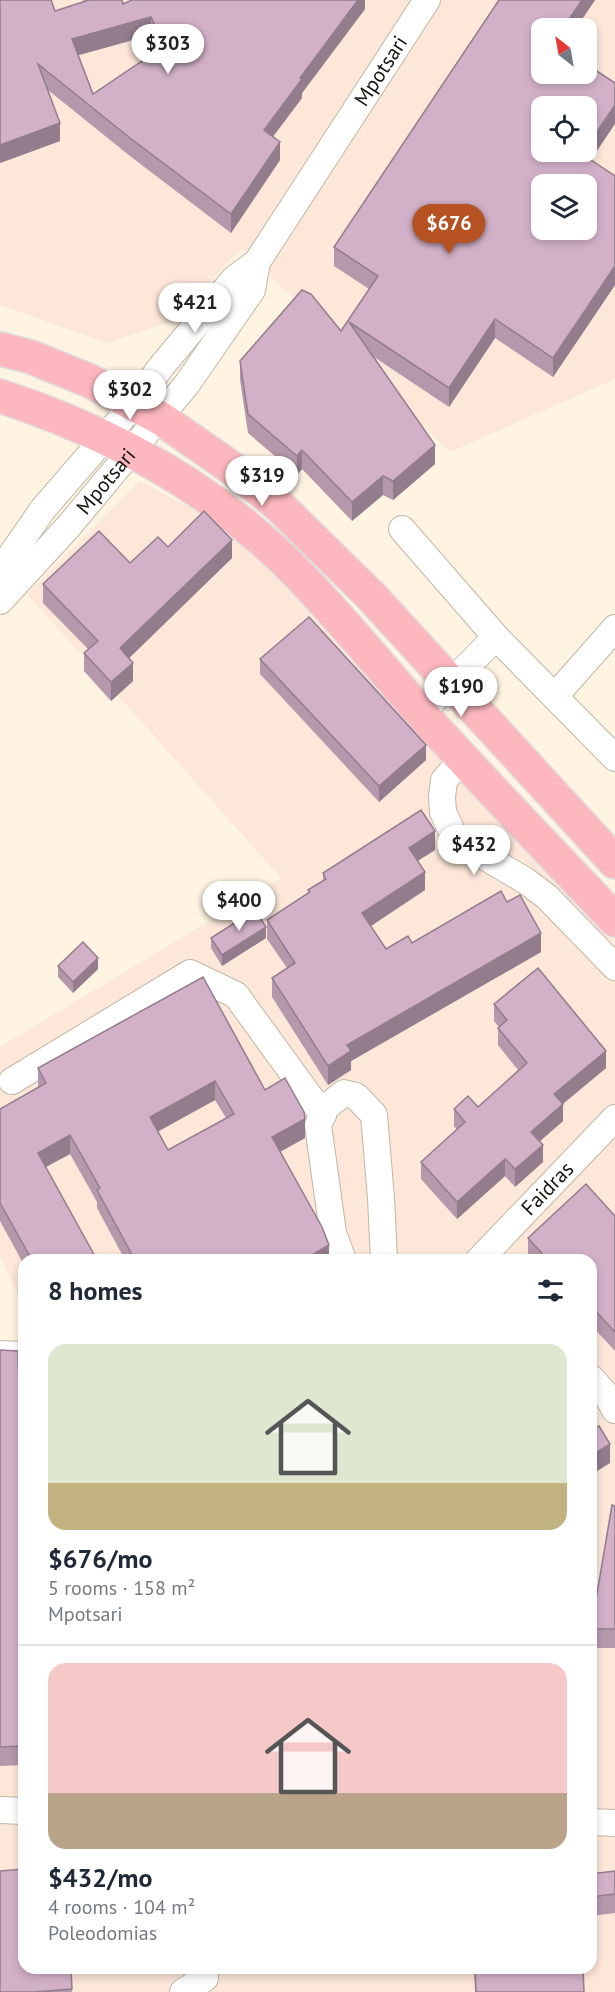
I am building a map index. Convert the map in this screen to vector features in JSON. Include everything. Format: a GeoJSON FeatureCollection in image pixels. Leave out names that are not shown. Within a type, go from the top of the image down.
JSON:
{"type":"FeatureCollection","features":[{"type":"Feature","properties":{"kind":"main road"},"geometry":{"type":"LineString","coordinates":[[0,349],[31,357],[90,381],[147,411],[236,471],[275,502],[371,596],[615,862]]}},
{"type":"Feature","properties":{"kind":"main road"},"geometry":{"type":"LineString","coordinates":[[0,396],[58,417],[119,444],[216,503],[249,529],[295,571],[421,712],[612,917]]}},
{"type":"Feature","properties":{"kind":"street","name":"Mpotsari"},"geometry":{"type":"LineString","coordinates":[[0,601],[30,570],[119,444],[147,411],[187,384],[252,290],[257,262],[427,0]]}},
{"type":"Feature","properties":{"kind":"street","name":"Mpotsari"},"geometry":{"type":"LineString","coordinates":[[0,572],[43,509],[119,444]]}},
{"type":"Feature","properties":{"kind":"street"},"geometry":{"type":"LineString","coordinates":[[402,529],[496,637],[613,751]]}},
{"type":"Feature","properties":{"kind":"street"},"geometry":{"type":"LineString","coordinates":[[555,696],[615,628]]}},
{"type":"Feature","properties":{"kind":"street"},"geometry":{"type":"LineString","coordinates":[[421,712],[496,637]]}},
{"type":"Feature","properties":{"kind":"street"},"geometry":{"type":"LineString","coordinates":[[464,758],[444,780],[443,812],[454,836],[526,881],[547,897],[615,967]]}},
{"type":"Feature","properties":{"kind":"street"},"geometry":{"type":"LineString","coordinates":[[12,1081],[190,973],[236,995],[323,1115]]}},
{"type":"Feature","properties":{"kind":"street"},"geometry":{"type":"LineString","coordinates":[[341,1254],[333,1233],[318,1125],[326,1107],[344,1093],[356,1096],[374,1115],[384,1254]]}},
{"type":"Feature","properties":{"kind":"street","name":"Faidras"},"geometry":{"type":"LineString","coordinates":[[486,1254],[615,1118]]}},
{"type":"Feature","properties":{"kind":"street"},"geometry":{"type":"LineString","coordinates":[[0,1354],[18,1354]]}},
{"type":"Feature","properties":{"kind":"street"},"geometry":{"type":"LineString","coordinates":[[597,1384],[615,1410]]}},
{"type":"Feature","properties":{"kind":"street"},"geometry":{"type":"LineString","coordinates":[[0,1810],[18,1811]]}},
{"type":"Feature","properties":{"kind":"street"},"geometry":{"type":"LineString","coordinates":[[597,1822],[615,1823]]}},
{"type":"Feature","properties":{"kind":"street"},"geometry":{"type":"LineString","coordinates":[[183,1992],[204,1978],[204,1974]]}},
{"type":"Feature","properties":{"kind":"shaded area"},"geometry":{"type":"Polygon","coordinates":[[[0,0],[615,0],[615,379],[450,452],[242,248],[173,321],[107,343],[0,305],[0,0]]]}},
{"type":"Feature","properties":{"kind":"shaded area"},"geometry":{"type":"Polygon","coordinates":[[[140,481],[239,533],[615,942],[615,1992],[0,1992],[0,1367],[18,1368],[18,1974],[597,1974],[597,1254],[18,1254],[18,1295],[0,1255],[0,1047],[281,878],[27,594],[140,481]]]}},
{"type":"Feature","properties":{"kind":"building"},"geometry":{"type":"Polygon","coordinates":[[[0,0],[51,0],[55,11],[89,0],[122,0],[123,4],[132,0],[358,0],[264,130],[280,142],[231,214],[130,138],[38,64],[60,123],[0,145],[0,0]],[[151,17],[72,39],[93,94],[164,46],[151,17]]]}},
{"type":"Feature","properties":{"kind":"building"},"geometry":{"type":"Polygon","coordinates":[[[499,0],[582,0],[570,18],[531,18],[531,84],[597,84],[597,71],[615,83],[615,105],[597,132],[597,96],[531,96],[531,162],[594,162],[615,176],[615,266],[553,358],[495,319],[449,388],[349,322],[435,445],[393,481],[383,476],[352,502],[302,450],[297,456],[248,414],[240,361],[302,290],[311,294],[341,331],[378,276],[334,247],[499,0]]]}},
{"type":"Feature","properties":{"kind":"building"},"geometry":{"type":"Polygon","coordinates":[[[204,511],[232,540],[120,648],[133,663],[111,682],[84,653],[98,641],[43,584],[99,531],[130,563],[158,537],[168,547],[204,511]]]}},
{"type":"Feature","properties":{"kind":"building"},"geometry":{"type":"Polygon","coordinates":[[[309,617],[426,745],[379,786],[260,659],[309,617]]]}},
{"type":"Feature","properties":{"kind":"building"},"geometry":{"type":"Polygon","coordinates":[[[421,810],[435,831],[409,848],[425,872],[362,913],[386,949],[408,936],[412,943],[501,891],[507,902],[520,895],[541,933],[347,1045],[351,1051],[328,1066],[272,978],[295,963],[267,920],[326,879],[323,873],[421,810]]]}},
{"type":"Feature","properties":{"kind":"building"},"geometry":{"type":"Polygon","coordinates":[[[255,910],[266,927],[222,955],[211,938],[255,910]]]}},
{"type":"Feature","properties":{"kind":"building"},"geometry":{"type":"Polygon","coordinates":[[[83,942],[98,958],[73,982],[58,966],[83,942]]]}},
{"type":"Feature","properties":{"kind":"building"},"geometry":{"type":"Polygon","coordinates":[[[538,968],[606,1051],[554,1094],[563,1104],[531,1132],[543,1145],[515,1169],[505,1159],[457,1202],[421,1162],[465,1122],[454,1109],[468,1096],[478,1107],[527,1063],[498,1028],[507,1020],[494,1004],[538,968]]]}},
{"type":"Feature","properties":{"kind":"building"},"geometry":{"type":"Polygon","coordinates":[[[203,977],[265,1090],[285,1078],[304,1112],[305,1119],[272,1137],[322,1227],[329,1245],[313,1254],[132,1254],[97,1190],[100,1188],[70,1135],[38,1153],[94,1254],[29,1254],[0,1203],[0,1109],[46,1083],[38,1068],[203,977]],[[215,1081],[150,1117],[168,1150],[234,1114],[215,1081]]]}},
{"type":"Feature","properties":{"kind":"building"},"geometry":{"type":"Polygon","coordinates":[[[586,1184],[615,1216],[615,1332],[597,1312],[597,1254],[543,1254],[528,1238],[586,1184]]]}},
{"type":"Feature","properties":{"kind":"building"},"geometry":{"type":"Polygon","coordinates":[[[0,1350],[18,1351],[18,1746],[0,1747],[0,1350]]]}},
{"type":"Feature","properties":{"kind":"building"},"geometry":{"type":"Polygon","coordinates":[[[599,1426],[610,1444],[597,1452],[597,1428],[599,1426]]]}},
{"type":"Feature","properties":{"kind":"building"},"geometry":{"type":"Polygon","coordinates":[[[612,1505],[615,1506],[615,1629],[597,1629],[597,1594],[612,1505]]]}},
{"type":"Feature","properties":{"kind":"building"},"geometry":{"type":"Polygon","coordinates":[[[18,1870],[18,1974],[71,1974],[72,1989],[0,1992],[0,1871],[18,1870]]]}},
{"type":"Feature","properties":{"kind":"building"},"geometry":{"type":"Polygon","coordinates":[[[615,1871],[615,1894],[597,1896],[597,1873],[615,1871]]]}},
{"type":"Feature","properties":{"kind":"building"},"geometry":{"type":"Polygon","coordinates":[[[475,1974],[583,1974],[584,1992],[476,1992],[475,1974]]]}}]}
